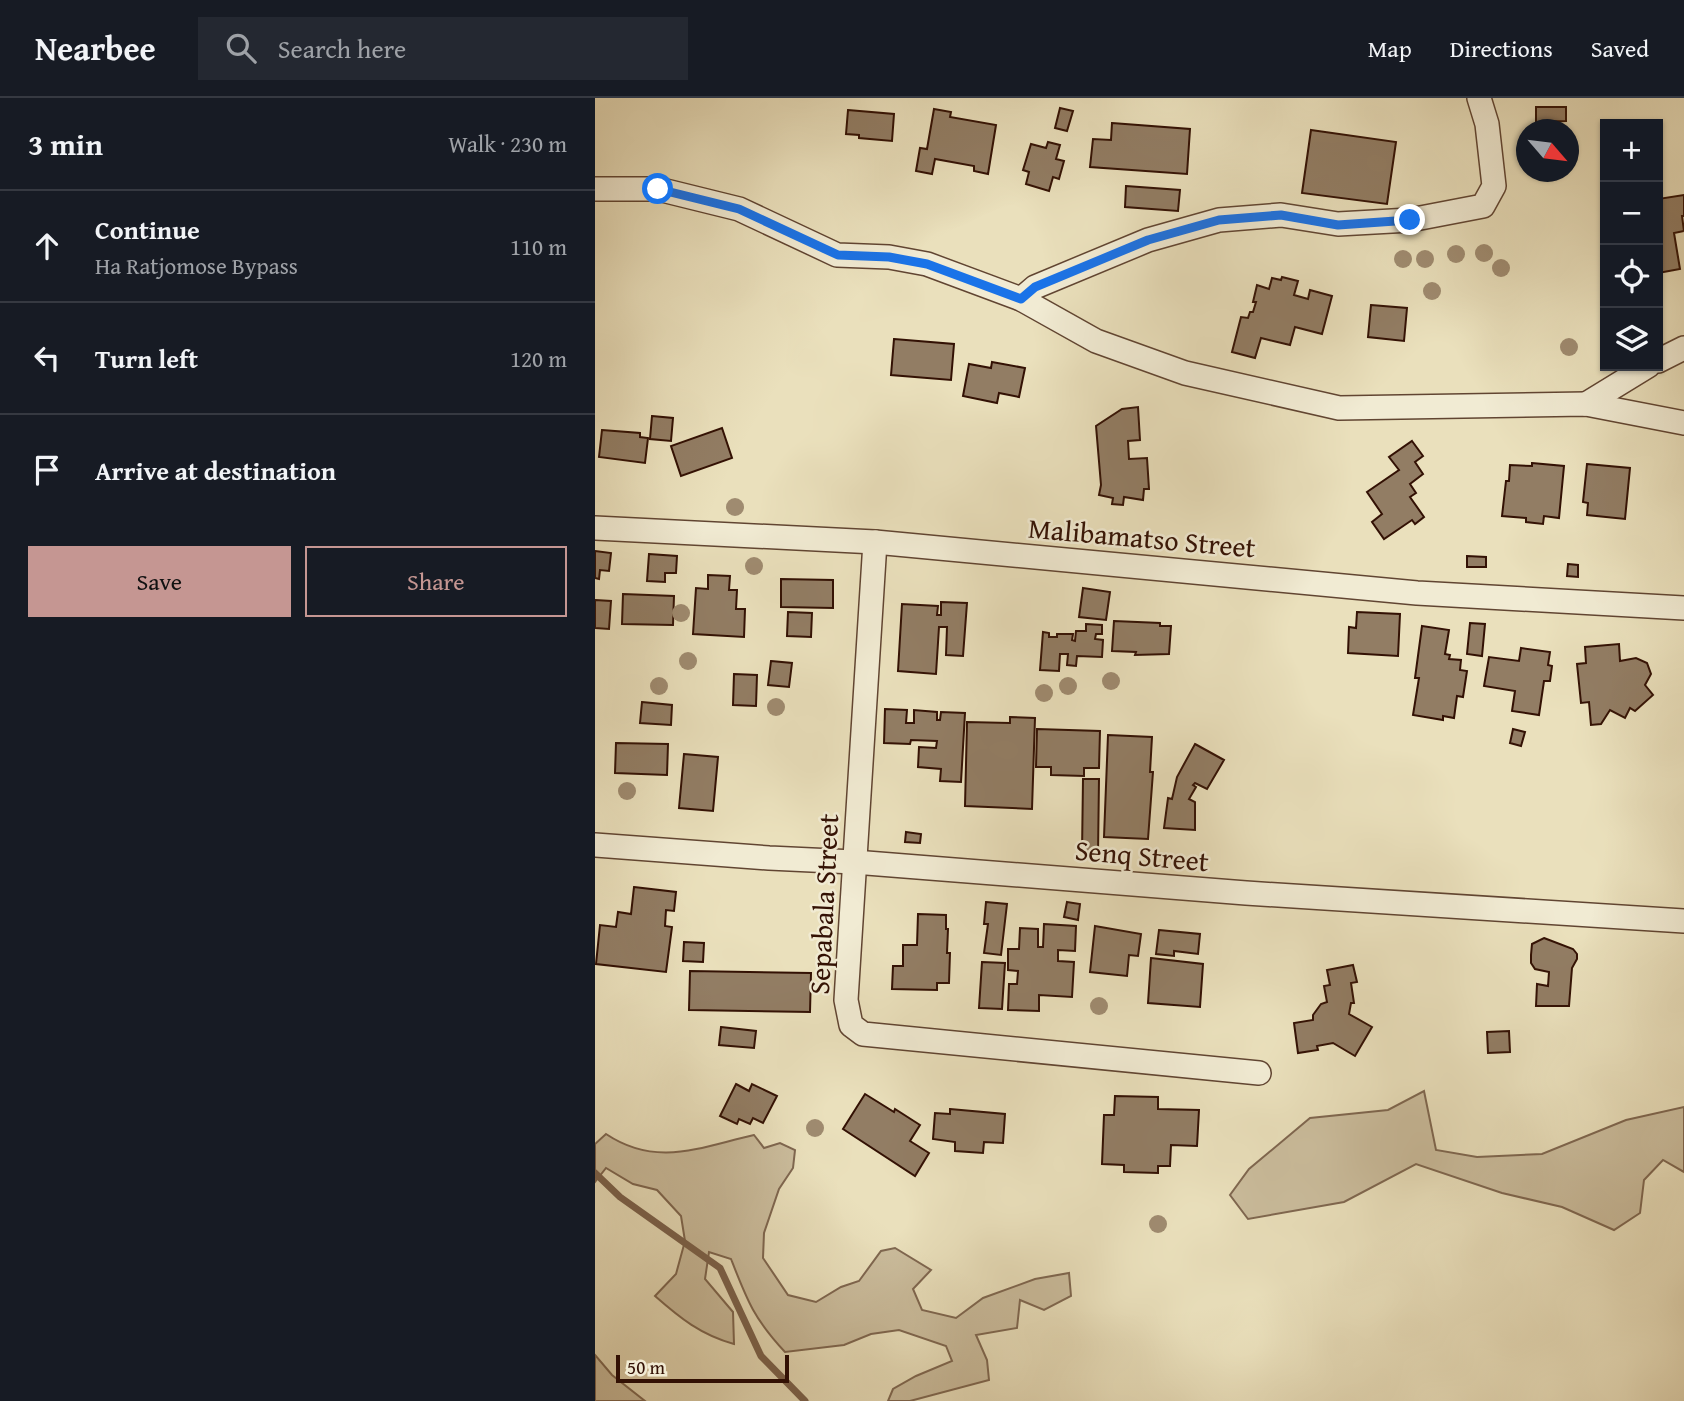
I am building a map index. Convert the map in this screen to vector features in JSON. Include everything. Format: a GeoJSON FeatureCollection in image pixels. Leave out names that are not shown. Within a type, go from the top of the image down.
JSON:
{"type":"FeatureCollection","features":[{"type":"Feature","properties":{"kind":"street"},"geometry":{"type":"LineString","coordinates":[[1021,299],[1035,287],[1148,240],[1219,220],[1281,215],[1338,225],[1410,220],[1483,206],[1494,186],[1487,124],[1479,98]]}},
{"type":"Feature","properties":{"kind":"street"},"geometry":{"type":"LineString","coordinates":[[595,189],[658,189],[739,209],[838,255],[889,257],[927,264],[1021,299],[1096,341],[1185,373],[1339,408],[1587,404],[1684,423]]}},
{"type":"Feature","properties":{"kind":"street"},"geometry":{"type":"LineString","coordinates":[[1663,358],[1684,348]]}},
{"type":"Feature","properties":{"kind":"street"},"geometry":{"type":"LineString","coordinates":[[1587,404],[1640,371]]}},
{"type":"Feature","properties":{"kind":"street","name":"Malibamatso Street"},"geometry":{"type":"LineString","coordinates":[[595,527],[875,542],[1417,593],[1684,607]]}},
{"type":"Feature","properties":{"kind":"street","name":"Sepabala Street"},"geometry":{"type":"LineString","coordinates":[[875,542],[846,1000],[851,1025],[863,1034],[1259,1073]]}},
{"type":"Feature","properties":{"kind":"street","name":"Senq Street"},"geometry":{"type":"LineString","coordinates":[[595,845],[1246,893],[1684,921]]}},
{"type":"Feature","properties":{"kind":"shaded area"},"geometry":{"type":"Polygon","coordinates":[[[1424,1091],[1436,1150],[1477,1157],[1542,1154],[1626,1120],[1684,1107],[1684,1172],[1663,1160],[1644,1180],[1640,1213],[1614,1230],[1562,1207],[1502,1193],[1416,1164],[1344,1202],[1248,1219],[1230,1195],[1249,1169],[1310,1118],[1388,1110],[1424,1091]]]}},
{"type":"Feature","properties":{"kind":"shaded area"},"geometry":{"type":"Polygon","coordinates":[[[606,1134],[643,1150],[661,1152],[697,1149],[754,1135],[764,1148],[780,1143],[795,1150],[793,1168],[779,1189],[764,1233],[763,1258],[788,1295],[816,1302],[841,1287],[859,1281],[881,1251],[895,1248],[931,1270],[913,1289],[922,1310],[956,1318],[983,1298],[1035,1279],[1069,1273],[1071,1296],[1044,1310],[1020,1300],[1017,1328],[976,1335],[987,1360],[989,1380],[910,1401],[888,1401],[893,1389],[952,1361],[946,1346],[899,1330],[871,1334],[844,1345],[785,1352],[752,1308],[731,1259],[709,1252],[705,1279],[733,1312],[734,1344],[691,1325],[655,1296],[676,1274],[685,1241],[681,1216],[657,1190],[633,1184],[606,1168],[595,1182],[595,1144],[606,1134]]]}},
{"type":"Feature","properties":{"kind":"shaded area"},"geometry":{"type":"Polygon","coordinates":[[[595,1355],[612,1375],[645,1401],[595,1401],[595,1355]]]}},
{"type":"Feature","properties":{"kind":"building"},"geometry":{"type":"Polygon","coordinates":[[[1536,107],[1566,107],[1566,119],[1536,119],[1536,107]]]}},
{"type":"Feature","properties":{"kind":"building"},"geometry":{"type":"Polygon","coordinates":[[[1060,108],[1073,111],[1067,131],[1055,128],[1060,108]]]}},
{"type":"Feature","properties":{"kind":"building"},"geometry":{"type":"Polygon","coordinates":[[[934,109],[951,112],[950,117],[996,125],[988,174],[974,171],[974,166],[935,159],[932,174],[916,171],[920,148],[927,149],[934,109]]]}},
{"type":"Feature","properties":{"kind":"building"},"geometry":{"type":"Polygon","coordinates":[[[848,110],[894,114],[892,141],[846,134],[848,110]]]}},
{"type":"Feature","properties":{"kind":"building"},"geometry":{"type":"Polygon","coordinates":[[[1112,123],[1190,129],[1187,174],[1090,167],[1093,139],[1111,140],[1112,123]]]}},
{"type":"Feature","properties":{"kind":"building"},"geometry":{"type":"Polygon","coordinates":[[[1311,130],[1396,142],[1387,204],[1302,193],[1311,130]]]}},
{"type":"Feature","properties":{"kind":"building"},"geometry":{"type":"Polygon","coordinates":[[[1048,142],[1060,145],[1056,159],[1064,161],[1059,179],[1053,177],[1049,191],[1026,184],[1029,172],[1023,170],[1031,144],[1046,148],[1048,142]]]}},
{"type":"Feature","properties":{"kind":"building"},"geometry":{"type":"Polygon","coordinates":[[[1126,186],[1180,190],[1178,211],[1125,207],[1126,186]]]}},
{"type":"Feature","properties":{"kind":"building"},"geometry":{"type":"Polygon","coordinates":[[[1684,195],[1684,231],[1674,233],[1680,269],[1663,272],[1663,245],[1663,198],[1684,195]]]}},
{"type":"Feature","properties":{"kind":"building"},"geometry":{"type":"Polygon","coordinates":[[[1282,277],[1298,281],[1294,295],[1308,299],[1310,290],[1332,296],[1322,334],[1295,327],[1290,345],[1261,338],[1255,358],[1232,352],[1241,317],[1248,318],[1250,312],[1253,312],[1257,285],[1269,289],[1272,278],[1281,280],[1282,277]]]}},
{"type":"Feature","properties":{"kind":"building"},"geometry":{"type":"Polygon","coordinates":[[[1371,305],[1407,308],[1404,341],[1368,337],[1371,305]]]}},
{"type":"Feature","properties":{"kind":"building"},"geometry":{"type":"Polygon","coordinates":[[[894,339],[954,344],[951,380],[891,375],[894,339]]]}},
{"type":"Feature","properties":{"kind":"building"},"geometry":{"type":"Polygon","coordinates":[[[992,362],[1025,368],[1019,397],[999,393],[997,403],[963,396],[969,364],[991,368],[992,362]]]}},
{"type":"Feature","properties":{"kind":"building"},"geometry":{"type":"Polygon","coordinates":[[[1138,407],[1140,440],[1128,441],[1129,459],[1147,458],[1149,489],[1144,489],[1143,500],[1124,497],[1123,505],[1112,504],[1113,498],[1099,495],[1101,485],[1096,426],[1122,409],[1138,407]]]}},
{"type":"Feature","properties":{"kind":"building"},"geometry":{"type":"Polygon","coordinates":[[[652,416],[673,418],[671,441],[650,439],[652,416]]]}},
{"type":"Feature","properties":{"kind":"building"},"geometry":{"type":"Polygon","coordinates":[[[722,428],[732,458],[681,476],[671,446],[722,428]]]}},
{"type":"Feature","properties":{"kind":"building"},"geometry":{"type":"Polygon","coordinates":[[[602,430],[640,433],[640,437],[648,438],[645,463],[599,457],[602,430]]]}},
{"type":"Feature","properties":{"kind":"building"},"geometry":{"type":"Polygon","coordinates":[[[1412,441],[1423,456],[1415,462],[1423,474],[1410,484],[1416,493],[1410,497],[1424,517],[1415,524],[1412,520],[1384,539],[1372,522],[1382,514],[1367,492],[1399,470],[1389,457],[1412,441]]]}},
{"type":"Feature","properties":{"kind":"building"},"geometry":{"type":"Polygon","coordinates":[[[1532,463],[1564,466],[1559,518],[1544,516],[1543,524],[1526,522],[1526,518],[1502,516],[1510,465],[1532,466],[1532,463]]]}},
{"type":"Feature","properties":{"kind":"building"},"geometry":{"type":"Polygon","coordinates":[[[1587,464],[1630,468],[1625,519],[1587,515],[1588,503],[1583,502],[1587,464]]]}},
{"type":"Feature","properties":{"kind":"building"},"geometry":{"type":"Polygon","coordinates":[[[595,551],[611,553],[609,571],[600,570],[599,579],[595,578],[595,551]]]}},
{"type":"Feature","properties":{"kind":"building"},"geometry":{"type":"Polygon","coordinates":[[[649,554],[677,556],[676,573],[665,573],[665,582],[647,581],[649,554]]]}},
{"type":"Feature","properties":{"kind":"building"},"geometry":{"type":"Polygon","coordinates":[[[1467,556],[1486,557],[1486,567],[1467,567],[1467,556]]]}},
{"type":"Feature","properties":{"kind":"building"},"geometry":{"type":"Polygon","coordinates":[[[1568,564],[1578,565],[1578,577],[1567,576],[1568,564]]]}},
{"type":"Feature","properties":{"kind":"building"},"geometry":{"type":"Polygon","coordinates":[[[708,575],[730,576],[729,590],[737,590],[736,609],[745,609],[744,637],[693,634],[696,588],[708,589],[708,575]]]}},
{"type":"Feature","properties":{"kind":"building"},"geometry":{"type":"Polygon","coordinates":[[[781,579],[833,580],[833,608],[781,607],[781,579]]]}},
{"type":"Feature","properties":{"kind":"building"},"geometry":{"type":"Polygon","coordinates":[[[1083,588],[1110,592],[1106,620],[1079,617],[1083,588]]]}},
{"type":"Feature","properties":{"kind":"building"},"geometry":{"type":"Polygon","coordinates":[[[623,594],[674,596],[673,625],[622,624],[623,594]]]}},
{"type":"Feature","properties":{"kind":"building"},"geometry":{"type":"Polygon","coordinates":[[[595,600],[611,601],[609,629],[595,628],[595,600]]]}},
{"type":"Feature","properties":{"kind":"building"},"geometry":{"type":"Polygon","coordinates":[[[941,602],[967,603],[963,656],[946,655],[947,627],[939,627],[936,674],[898,671],[902,604],[938,606],[937,615],[941,615],[941,602]]]}},
{"type":"Feature","properties":{"kind":"building"},"geometry":{"type":"Polygon","coordinates":[[[788,612],[812,613],[811,637],[787,636],[788,612]]]}},
{"type":"Feature","properties":{"kind":"building"},"geometry":{"type":"Polygon","coordinates":[[[1357,612],[1400,614],[1398,656],[1348,653],[1349,627],[1356,628],[1357,612]]]}},
{"type":"Feature","properties":{"kind":"building"},"geometry":{"type":"Polygon","coordinates":[[[1114,621],[1171,626],[1169,654],[1135,655],[1136,652],[1112,651],[1114,621]]]}},
{"type":"Feature","properties":{"kind":"building"},"geometry":{"type":"Polygon","coordinates":[[[1470,623],[1485,624],[1482,656],[1467,654],[1470,623]]]}},
{"type":"Feature","properties":{"kind":"building"},"geometry":{"type":"Polygon","coordinates":[[[1086,624],[1102,625],[1102,634],[1096,634],[1095,639],[1103,640],[1102,657],[1077,656],[1076,666],[1067,665],[1068,654],[1060,654],[1059,671],[1040,670],[1043,632],[1049,633],[1049,637],[1073,634],[1072,640],[1075,641],[1076,631],[1086,631],[1086,624]]]}},
{"type":"Feature","properties":{"kind":"building"},"geometry":{"type":"Polygon","coordinates":[[[1422,626],[1449,630],[1445,654],[1450,655],[1449,659],[1461,660],[1460,670],[1467,671],[1463,697],[1457,696],[1454,718],[1443,716],[1443,720],[1413,715],[1419,678],[1415,678],[1422,626]]]}},
{"type":"Feature","properties":{"kind":"building"},"geometry":{"type":"Polygon","coordinates":[[[1619,644],[1620,661],[1636,658],[1647,663],[1651,674],[1645,685],[1653,695],[1635,711],[1630,708],[1625,718],[1610,710],[1601,724],[1591,725],[1589,702],[1581,703],[1577,664],[1586,663],[1585,647],[1619,644]]]}},
{"type":"Feature","properties":{"kind":"building"},"geometry":{"type":"Polygon","coordinates":[[[1521,648],[1550,652],[1550,681],[1544,681],[1539,715],[1512,711],[1515,691],[1484,686],[1489,657],[1519,661],[1521,648]]]}},
{"type":"Feature","properties":{"kind":"building"},"geometry":{"type":"Polygon","coordinates":[[[771,661],[792,663],[789,687],[768,685],[771,661]]]}},
{"type":"Feature","properties":{"kind":"building"},"geometry":{"type":"Polygon","coordinates":[[[734,674],[757,675],[756,706],[733,705],[734,674]]]}},
{"type":"Feature","properties":{"kind":"building"},"geometry":{"type":"Polygon","coordinates":[[[642,702],[672,705],[671,725],[640,723],[642,702]]]}},
{"type":"Feature","properties":{"kind":"building"},"geometry":{"type":"Polygon","coordinates":[[[885,709],[907,710],[906,723],[914,723],[914,710],[937,712],[937,720],[940,720],[941,712],[965,713],[961,782],[940,781],[941,769],[918,767],[919,747],[936,748],[937,741],[884,743],[885,709]]]}},
{"type":"Feature","properties":{"kind":"building"},"geometry":{"type":"Polygon","coordinates":[[[1010,717],[1035,718],[1032,809],[965,806],[967,722],[1010,723],[1010,717]]]}},
{"type":"Feature","properties":{"kind":"building"},"geometry":{"type":"Polygon","coordinates":[[[1037,729],[1100,731],[1099,768],[1084,768],[1084,776],[1051,775],[1051,767],[1036,767],[1037,729]]]}},
{"type":"Feature","properties":{"kind":"building"},"geometry":{"type":"Polygon","coordinates":[[[1513,729],[1525,732],[1521,746],[1510,743],[1513,729]]]}},
{"type":"Feature","properties":{"kind":"building"},"geometry":{"type":"Polygon","coordinates":[[[1108,735],[1152,737],[1150,772],[1153,772],[1148,839],[1104,837],[1108,735]]]}},
{"type":"Feature","properties":{"kind":"building"},"geometry":{"type":"Polygon","coordinates":[[[616,743],[668,744],[667,775],[615,773],[616,743]]]}},
{"type":"Feature","properties":{"kind":"building"},"geometry":{"type":"Polygon","coordinates":[[[1195,744],[1224,760],[1207,789],[1195,783],[1193,785],[1196,787],[1189,799],[1195,802],[1195,830],[1164,828],[1168,798],[1172,799],[1177,777],[1195,744]]]}},
{"type":"Feature","properties":{"kind":"building"},"geometry":{"type":"Polygon","coordinates":[[[684,754],[718,757],[713,811],[679,808],[684,754]]]}},
{"type":"Feature","properties":{"kind":"building"},"geometry":{"type":"Polygon","coordinates":[[[1083,779],[1099,779],[1098,854],[1082,853],[1083,779]]]}},
{"type":"Feature","properties":{"kind":"building"},"geometry":{"type":"Polygon","coordinates":[[[906,832],[921,834],[920,843],[905,842],[906,832]]]}},
{"type":"Feature","properties":{"kind":"building"},"geometry":{"type":"Polygon","coordinates":[[[634,887],[676,892],[674,911],[666,910],[665,926],[672,927],[666,972],[596,964],[600,925],[616,927],[618,912],[631,914],[634,887]]]}},
{"type":"Feature","properties":{"kind":"building"},"geometry":{"type":"Polygon","coordinates":[[[986,902],[1007,904],[1001,955],[984,953],[988,924],[984,924],[986,902]]]}},
{"type":"Feature","properties":{"kind":"building"},"geometry":{"type":"Polygon","coordinates":[[[1067,902],[1080,904],[1078,920],[1064,917],[1067,902]]]}},
{"type":"Feature","properties":{"kind":"building"},"geometry":{"type":"Polygon","coordinates":[[[918,914],[946,915],[947,953],[950,953],[949,983],[937,983],[937,990],[892,989],[893,966],[903,966],[903,945],[917,945],[918,914]]]}},
{"type":"Feature","properties":{"kind":"building"},"geometry":{"type":"Polygon","coordinates":[[[1044,924],[1076,926],[1075,951],[1058,950],[1058,961],[1074,962],[1072,997],[1039,995],[1039,1011],[1008,1010],[1009,984],[1017,984],[1018,971],[1008,970],[1008,949],[1019,949],[1020,928],[1038,929],[1038,947],[1043,947],[1044,924]]]}},
{"type":"Feature","properties":{"kind":"building"},"geometry":{"type":"Polygon","coordinates":[[[1095,926],[1141,934],[1138,956],[1129,955],[1127,976],[1090,972],[1095,926]]]}},
{"type":"Feature","properties":{"kind":"building"},"geometry":{"type":"Polygon","coordinates":[[[1159,930],[1200,934],[1198,954],[1174,951],[1174,956],[1156,954],[1159,930]]]}},
{"type":"Feature","properties":{"kind":"building"},"geometry":{"type":"Polygon","coordinates":[[[1544,938],[1573,949],[1577,954],[1572,968],[1569,1006],[1536,1006],[1537,984],[1548,986],[1549,972],[1535,969],[1531,963],[1532,944],[1544,938]]]}},
{"type":"Feature","properties":{"kind":"building"},"geometry":{"type":"Polygon","coordinates":[[[684,942],[704,943],[703,962],[683,961],[684,942]]]}},
{"type":"Feature","properties":{"kind":"building"},"geometry":{"type":"Polygon","coordinates":[[[1151,958],[1203,964],[1200,1007],[1148,1003],[1151,958]]]}},
{"type":"Feature","properties":{"kind":"building"},"geometry":{"type":"Polygon","coordinates":[[[982,962],[1005,963],[1002,1009],[979,1008],[982,962]]]}},
{"type":"Feature","properties":{"kind":"building"},"geometry":{"type":"Polygon","coordinates":[[[1353,965],[1357,982],[1351,983],[1354,1003],[1351,1003],[1349,1014],[1372,1027],[1355,1056],[1333,1043],[1317,1046],[1318,1050],[1298,1053],[1294,1023],[1313,1020],[1313,1015],[1321,1004],[1327,1002],[1324,986],[1330,985],[1327,970],[1353,965]]]}},
{"type":"Feature","properties":{"kind":"building"},"geometry":{"type":"Polygon","coordinates":[[[690,971],[811,973],[810,1012],[689,1010],[690,971]]]}},
{"type":"Feature","properties":{"kind":"building"},"geometry":{"type":"Polygon","coordinates":[[[721,1027],[756,1031],[754,1048],[719,1045],[721,1027]]]}},
{"type":"Feature","properties":{"kind":"building"},"geometry":{"type":"Polygon","coordinates":[[[1509,1031],[1510,1052],[1488,1053],[1487,1032],[1509,1031]]]}},
{"type":"Feature","properties":{"kind":"building"},"geometry":{"type":"Polygon","coordinates":[[[736,1084],[749,1091],[752,1084],[777,1096],[763,1123],[753,1118],[750,1124],[739,1119],[737,1124],[720,1116],[736,1084]]]}},
{"type":"Feature","properties":{"kind":"building"},"geometry":{"type":"Polygon","coordinates":[[[865,1094],[920,1125],[910,1141],[929,1153],[915,1176],[843,1129],[865,1094]]]}},
{"type":"Feature","properties":{"kind":"building"},"geometry":{"type":"Polygon","coordinates":[[[1115,1096],[1158,1097],[1158,1109],[1199,1110],[1197,1146],[1171,1145],[1170,1166],[1158,1166],[1158,1173],[1124,1172],[1124,1165],[1102,1164],[1104,1115],[1114,1115],[1115,1096]]]}},
{"type":"Feature","properties":{"kind":"building"},"geometry":{"type":"Polygon","coordinates":[[[950,1109],[1005,1114],[1003,1143],[984,1142],[983,1153],[955,1151],[955,1142],[933,1139],[935,1113],[950,1114],[950,1109]]]}},
{"type":"Feature","properties":{"kind":"waterway"},"geometry":{"type":"LineString","coordinates":[[595,1173],[620,1197],[720,1268],[761,1356],[805,1401]]}},
{"type":"Feature","properties":{"kind":"route"},"geometry":{"type":"LineString","coordinates":[[658,189],[739,209],[838,255],[889,257],[927,264],[1021,299],[1035,287],[1148,240],[1219,220],[1281,215],[1338,225],[1410,220]]}}]}
